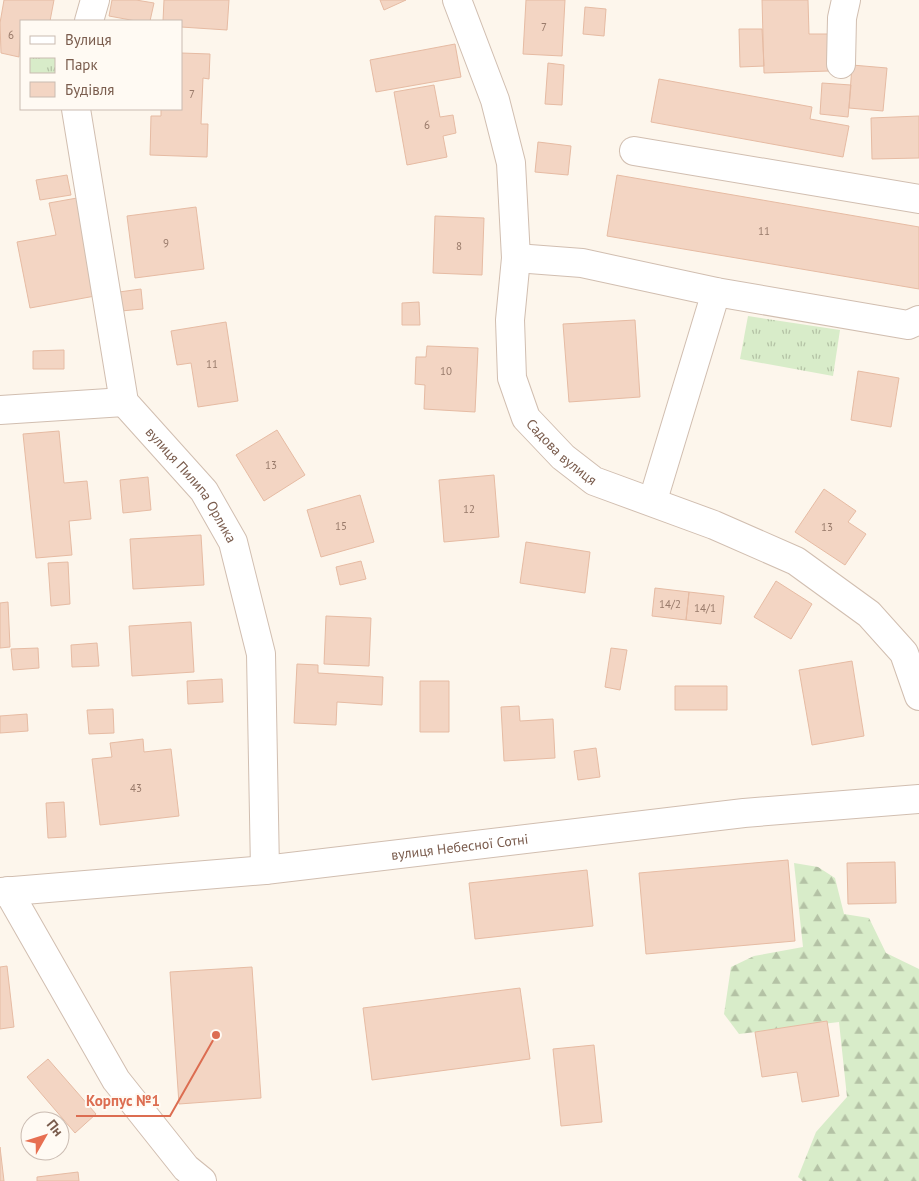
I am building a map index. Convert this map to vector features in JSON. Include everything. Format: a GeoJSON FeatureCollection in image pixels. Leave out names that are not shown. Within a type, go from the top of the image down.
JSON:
{"type":"FeatureCollection","features":[{"type":"Feature","properties":{"kind":"street"},"geometry":{"type":"LineString","coordinates":[[89,20],[95,0]]}},
{"type":"Feature","properties":{"kind":"street","name":"Садова вулиця"},"geometry":{"type":"LineString","coordinates":[[457,0],[495,100],[511,162],[516,258],[510,320],[512,378],[526,418],[563,457],[594,481],[653,500],[796,561],[869,614],[904,653],[919,696]]}},
{"type":"Feature","properties":{"kind":"street"},"geometry":{"type":"LineString","coordinates":[[841,64],[842,18],[846,0]]}},
{"type":"Feature","properties":{"kind":"street"},"geometry":{"type":"LineString","coordinates":[[0,410],[124,402],[76,110]]}},
{"type":"Feature","properties":{"kind":"street"},"geometry":{"type":"LineString","coordinates":[[634,151],[919,198]]}},
{"type":"Feature","properties":{"kind":"street"},"geometry":{"type":"LineString","coordinates":[[516,258],[582,263],[716,292],[908,325],[919,320]]}},
{"type":"Feature","properties":{"kind":"street"},"geometry":{"type":"LineString","coordinates":[[653,500],[716,292]]}},
{"type":"Feature","properties":{"kind":"street","name":"вулиця Пилипа Орлика"},"geometry":{"type":"LineString","coordinates":[[124,402],[204,491],[233,542],[261,654],[265,870]]}},
{"type":"Feature","properties":{"kind":"street","name":"вулиця Небесної Сотні"},"geometry":{"type":"LineString","coordinates":[[4,892],[265,870],[744,813],[919,799]]}},
{"type":"Feature","properties":{"kind":"street"},"geometry":{"type":"LineString","coordinates":[[4,892],[116,1080],[186,1168],[202,1181]]}},
{"type":"Feature","properties":{"kind":"green space"},"geometry":{"type":"Polygon","coordinates":[[[748,316],[840,330],[833,376],[740,359],[748,316]]]}},
{"type":"Feature","properties":{"kind":"green space"},"geometry":{"type":"Polygon","coordinates":[[[794,863],[818,867],[835,878],[844,914],[869,918],[886,953],[919,969],[919,1181],[803,1181],[798,1177],[816,1132],[847,1097],[839,1022],[739,1034],[724,1014],[731,967],[754,956],[803,947],[794,863]]]}},
{"type":"Feature","properties":{"kind":"building"},"geometry":{"type":"Polygon","coordinates":[[[4,0],[54,0],[50,20],[20,20],[19,57],[1,53],[0,23],[4,0]]]}},
{"type":"Feature","properties":{"kind":"building"},"geometry":{"type":"Polygon","coordinates":[[[112,0],[136,0],[154,3],[150,20],[131,20],[109,16],[112,0]]]}},
{"type":"Feature","properties":{"kind":"building"},"geometry":{"type":"Polygon","coordinates":[[[164,0],[229,0],[227,30],[182,27],[182,20],[163,20],[164,0]]]}},
{"type":"Feature","properties":{"kind":"building"},"geometry":{"type":"Polygon","coordinates":[[[380,0],[406,0],[384,10],[380,0]]]}},
{"type":"Feature","properties":{"kind":"building"},"geometry":{"type":"Polygon","coordinates":[[[526,0],[565,0],[562,56],[523,54],[526,0]]]}},
{"type":"Feature","properties":{"kind":"building"},"geometry":{"type":"Polygon","coordinates":[[[762,0],[808,0],[809,34],[828,34],[829,71],[764,73],[762,0]]]}},
{"type":"Feature","properties":{"kind":"building"},"geometry":{"type":"Polygon","coordinates":[[[585,7],[606,9],[604,36],[583,34],[585,7]]]}},
{"type":"Feature","properties":{"kind":"building"},"geometry":{"type":"Polygon","coordinates":[[[739,29],[762,29],[764,66],[740,67],[739,29]]]}},
{"type":"Feature","properties":{"kind":"building"},"geometry":{"type":"Polygon","coordinates":[[[455,44],[461,77],[376,92],[370,60],[455,44]]]}},
{"type":"Feature","properties":{"kind":"building"},"geometry":{"type":"Polygon","coordinates":[[[182,53],[210,54],[209,79],[203,78],[201,124],[208,124],[207,157],[150,155],[151,116],[161,116],[161,110],[182,110],[182,53]]]}},
{"type":"Feature","properties":{"kind":"building"},"geometry":{"type":"Polygon","coordinates":[[[548,63],[564,65],[562,105],[545,104],[548,63]]]}},
{"type":"Feature","properties":{"kind":"building"},"geometry":{"type":"Polygon","coordinates":[[[852,65],[887,68],[883,111],[849,108],[852,65]]]}},
{"type":"Feature","properties":{"kind":"building"},"geometry":{"type":"Polygon","coordinates":[[[659,79],[812,107],[810,119],[849,126],[843,157],[651,122],[659,79]]]}},
{"type":"Feature","properties":{"kind":"building"},"geometry":{"type":"Polygon","coordinates":[[[822,83],[851,85],[848,117],[820,114],[822,83]]]}},
{"type":"Feature","properties":{"kind":"building"},"geometry":{"type":"Polygon","coordinates":[[[434,85],[440,117],[453,115],[456,133],[443,136],[447,157],[407,165],[394,92],[434,85]]]}},
{"type":"Feature","properties":{"kind":"building"},"geometry":{"type":"Polygon","coordinates":[[[919,116],[919,158],[872,159],[871,118],[919,116]]]}},
{"type":"Feature","properties":{"kind":"building"},"geometry":{"type":"Polygon","coordinates":[[[538,142],[571,146],[568,175],[535,172],[538,142]]]}},
{"type":"Feature","properties":{"kind":"building"},"geometry":{"type":"Polygon","coordinates":[[[67,175],[71,195],[40,200],[36,180],[67,175]]]}},
{"type":"Feature","properties":{"kind":"building"},"geometry":{"type":"Polygon","coordinates":[[[617,175],[919,227],[919,289],[607,236],[617,175]]]}},
{"type":"Feature","properties":{"kind":"building"},"geometry":{"type":"Polygon","coordinates":[[[77,198],[95,296],[30,308],[17,242],[56,235],[49,203],[77,198]]]}},
{"type":"Feature","properties":{"kind":"building"},"geometry":{"type":"Polygon","coordinates":[[[196,207],[204,269],[135,278],[127,216],[196,207]]]}},
{"type":"Feature","properties":{"kind":"building"},"geometry":{"type":"Polygon","coordinates":[[[435,216],[484,218],[482,275],[433,273],[435,216]]]}},
{"type":"Feature","properties":{"kind":"building"},"geometry":{"type":"Polygon","coordinates":[[[141,289],[143,309],[121,311],[119,292],[141,289]]]}},
{"type":"Feature","properties":{"kind":"building"},"geometry":{"type":"Polygon","coordinates":[[[419,302],[420,325],[402,325],[402,303],[419,302]]]}},
{"type":"Feature","properties":{"kind":"building"},"geometry":{"type":"Polygon","coordinates":[[[635,320],[640,397],[569,402],[563,324],[635,320]]]}},
{"type":"Feature","properties":{"kind":"building"},"geometry":{"type":"Polygon","coordinates":[[[226,322],[238,401],[198,407],[191,363],[177,365],[171,331],[226,322]]]}},
{"type":"Feature","properties":{"kind":"building"},"geometry":{"type":"Polygon","coordinates":[[[427,346],[478,348],[475,412],[424,409],[425,385],[415,384],[416,357],[426,357],[427,346]]]}},
{"type":"Feature","properties":{"kind":"building"},"geometry":{"type":"Polygon","coordinates":[[[64,350],[64,369],[33,369],[33,351],[64,350]]]}},
{"type":"Feature","properties":{"kind":"building"},"geometry":{"type":"Polygon","coordinates":[[[858,371],[899,378],[891,427],[851,420],[858,371]]]}},
{"type":"Feature","properties":{"kind":"building"},"geometry":{"type":"Polygon","coordinates":[[[277,430],[305,475],[264,501],[236,455],[277,430]]]}},
{"type":"Feature","properties":{"kind":"building"},"geometry":{"type":"Polygon","coordinates":[[[59,431],[64,483],[87,481],[91,519],[69,521],[72,555],[36,558],[23,434],[59,431]]]}},
{"type":"Feature","properties":{"kind":"building"},"geometry":{"type":"Polygon","coordinates":[[[494,475],[499,537],[444,542],[439,480],[494,475]]]}},
{"type":"Feature","properties":{"kind":"building"},"geometry":{"type":"Polygon","coordinates":[[[148,477],[151,510],[123,513],[120,480],[148,477]]]}},
{"type":"Feature","properties":{"kind":"building"},"geometry":{"type":"Polygon","coordinates":[[[824,489],[856,511],[848,522],[866,534],[845,565],[795,532],[824,489]]]}},
{"type":"Feature","properties":{"kind":"building"},"geometry":{"type":"Polygon","coordinates":[[[360,495],[374,542],[321,557],[307,510],[360,495]]]}},
{"type":"Feature","properties":{"kind":"building"},"geometry":{"type":"Polygon","coordinates":[[[201,535],[204,585],[133,589],[130,539],[201,535]]]}},
{"type":"Feature","properties":{"kind":"building"},"geometry":{"type":"Polygon","coordinates":[[[526,542],[590,552],[585,593],[520,583],[526,542]]]}},
{"type":"Feature","properties":{"kind":"building"},"geometry":{"type":"Polygon","coordinates":[[[361,561],[366,579],[340,585],[336,567],[361,561]]]}},
{"type":"Feature","properties":{"kind":"building"},"geometry":{"type":"Polygon","coordinates":[[[68,562],[70,604],[51,606],[48,563],[68,562]]]}},
{"type":"Feature","properties":{"kind":"building"},"geometry":{"type":"Polygon","coordinates":[[[776,581],[812,604],[791,639],[754,617],[776,581]]]}},
{"type":"Feature","properties":{"kind":"building"},"geometry":{"type":"Polygon","coordinates":[[[655,588],[689,592],[686,620],[652,616],[655,588]]]}},
{"type":"Feature","properties":{"kind":"building"},"geometry":{"type":"Polygon","coordinates":[[[689,592],[724,596],[721,624],[686,620],[689,592]]]}},
{"type":"Feature","properties":{"kind":"building"},"geometry":{"type":"Polygon","coordinates":[[[8,602],[10,647],[0,648],[0,603],[8,602]]]}},
{"type":"Feature","properties":{"kind":"building"},"geometry":{"type":"Polygon","coordinates":[[[326,616],[371,618],[369,666],[324,664],[326,616]]]}},
{"type":"Feature","properties":{"kind":"building"},"geometry":{"type":"Polygon","coordinates":[[[191,622],[194,672],[132,676],[129,626],[191,622]]]}},
{"type":"Feature","properties":{"kind":"building"},"geometry":{"type":"Polygon","coordinates":[[[97,643],[99,666],[72,667],[71,645],[97,643]]]}},
{"type":"Feature","properties":{"kind":"building"},"geometry":{"type":"Polygon","coordinates":[[[38,648],[39,668],[13,670],[11,649],[38,648]]]}},
{"type":"Feature","properties":{"kind":"building"},"geometry":{"type":"Polygon","coordinates":[[[611,648],[627,650],[620,690],[605,687],[611,648]]]}},
{"type":"Feature","properties":{"kind":"building"},"geometry":{"type":"Polygon","coordinates":[[[852,661],[864,736],[812,745],[799,670],[852,661]]]}},
{"type":"Feature","properties":{"kind":"building"},"geometry":{"type":"Polygon","coordinates":[[[297,664],[318,665],[318,673],[383,677],[382,705],[337,702],[336,725],[294,723],[297,664]]]}},
{"type":"Feature","properties":{"kind":"building"},"geometry":{"type":"Polygon","coordinates":[[[222,679],[223,702],[188,704],[187,681],[222,679]]]}},
{"type":"Feature","properties":{"kind":"building"},"geometry":{"type":"Polygon","coordinates":[[[420,681],[449,681],[449,732],[420,732],[420,681]]]}},
{"type":"Feature","properties":{"kind":"building"},"geometry":{"type":"Polygon","coordinates":[[[675,686],[727,686],[727,710],[675,710],[675,686]]]}},
{"type":"Feature","properties":{"kind":"building"},"geometry":{"type":"Polygon","coordinates":[[[519,706],[520,721],[553,719],[555,758],[504,761],[501,707],[519,706]]]}},
{"type":"Feature","properties":{"kind":"building"},"geometry":{"type":"Polygon","coordinates":[[[113,709],[114,733],[89,734],[87,710],[113,709]]]}},
{"type":"Feature","properties":{"kind":"building"},"geometry":{"type":"Polygon","coordinates":[[[27,714],[28,731],[0,733],[0,716],[27,714]]]}},
{"type":"Feature","properties":{"kind":"building"},"geometry":{"type":"Polygon","coordinates":[[[143,739],[144,752],[171,749],[179,816],[100,825],[92,759],[112,757],[110,743],[143,739]]]}},
{"type":"Feature","properties":{"kind":"building"},"geometry":{"type":"Polygon","coordinates":[[[596,748],[600,777],[578,780],[574,751],[596,748]]]}},
{"type":"Feature","properties":{"kind":"building"},"geometry":{"type":"Polygon","coordinates":[[[64,802],[66,837],[48,838],[46,803],[64,802]]]}},
{"type":"Feature","properties":{"kind":"building"},"geometry":{"type":"Polygon","coordinates":[[[788,860],[795,941],[646,954],[639,873],[788,860]]]}},
{"type":"Feature","properties":{"kind":"building"},"geometry":{"type":"Polygon","coordinates":[[[895,862],[896,903],[848,904],[847,863],[895,862]]]}},
{"type":"Feature","properties":{"kind":"building"},"geometry":{"type":"Polygon","coordinates":[[[587,870],[593,926],[475,939],[469,883],[587,870]]]}},
{"type":"Feature","properties":{"kind":"building"},"geometry":{"type":"Polygon","coordinates":[[[7,966],[14,1027],[0,1029],[0,967],[7,966]]]}},
{"type":"Feature","properties":{"kind":"building"},"geometry":{"type":"Polygon","coordinates":[[[252,967],[261,1098],[179,1104],[170,972],[252,967]]]}},
{"type":"Feature","properties":{"kind":"building"},"geometry":{"type":"Polygon","coordinates":[[[520,988],[530,1059],[372,1080],[363,1008],[520,988]]]}},
{"type":"Feature","properties":{"kind":"building"},"geometry":{"type":"Polygon","coordinates":[[[827,1021],[839,1096],[802,1102],[797,1072],[762,1077],[755,1032],[827,1021]]]}},
{"type":"Feature","properties":{"kind":"building"},"geometry":{"type":"Polygon","coordinates":[[[594,1045],[602,1122],[561,1126],[553,1049],[594,1045]]]}},
{"type":"Feature","properties":{"kind":"building"},"geometry":{"type":"Polygon","coordinates":[[[48,1059],[96,1114],[75,1133],[70,1127],[70,1111],[56,1111],[27,1077],[48,1059]]]}},
{"type":"Feature","properties":{"kind":"building"},"geometry":{"type":"Polygon","coordinates":[[[0,1147],[4,1181],[0,1181],[0,1147]]]}},
{"type":"Feature","properties":{"kind":"building"},"geometry":{"type":"Polygon","coordinates":[[[78,1172],[79,1181],[37,1181],[37,1177],[78,1172]]]}},
{"type":"Feature","properties":{"kind":"place","name":"Корпус №1"},"geometry":{"type":"Point","coordinates":[216,1035]}}]}
